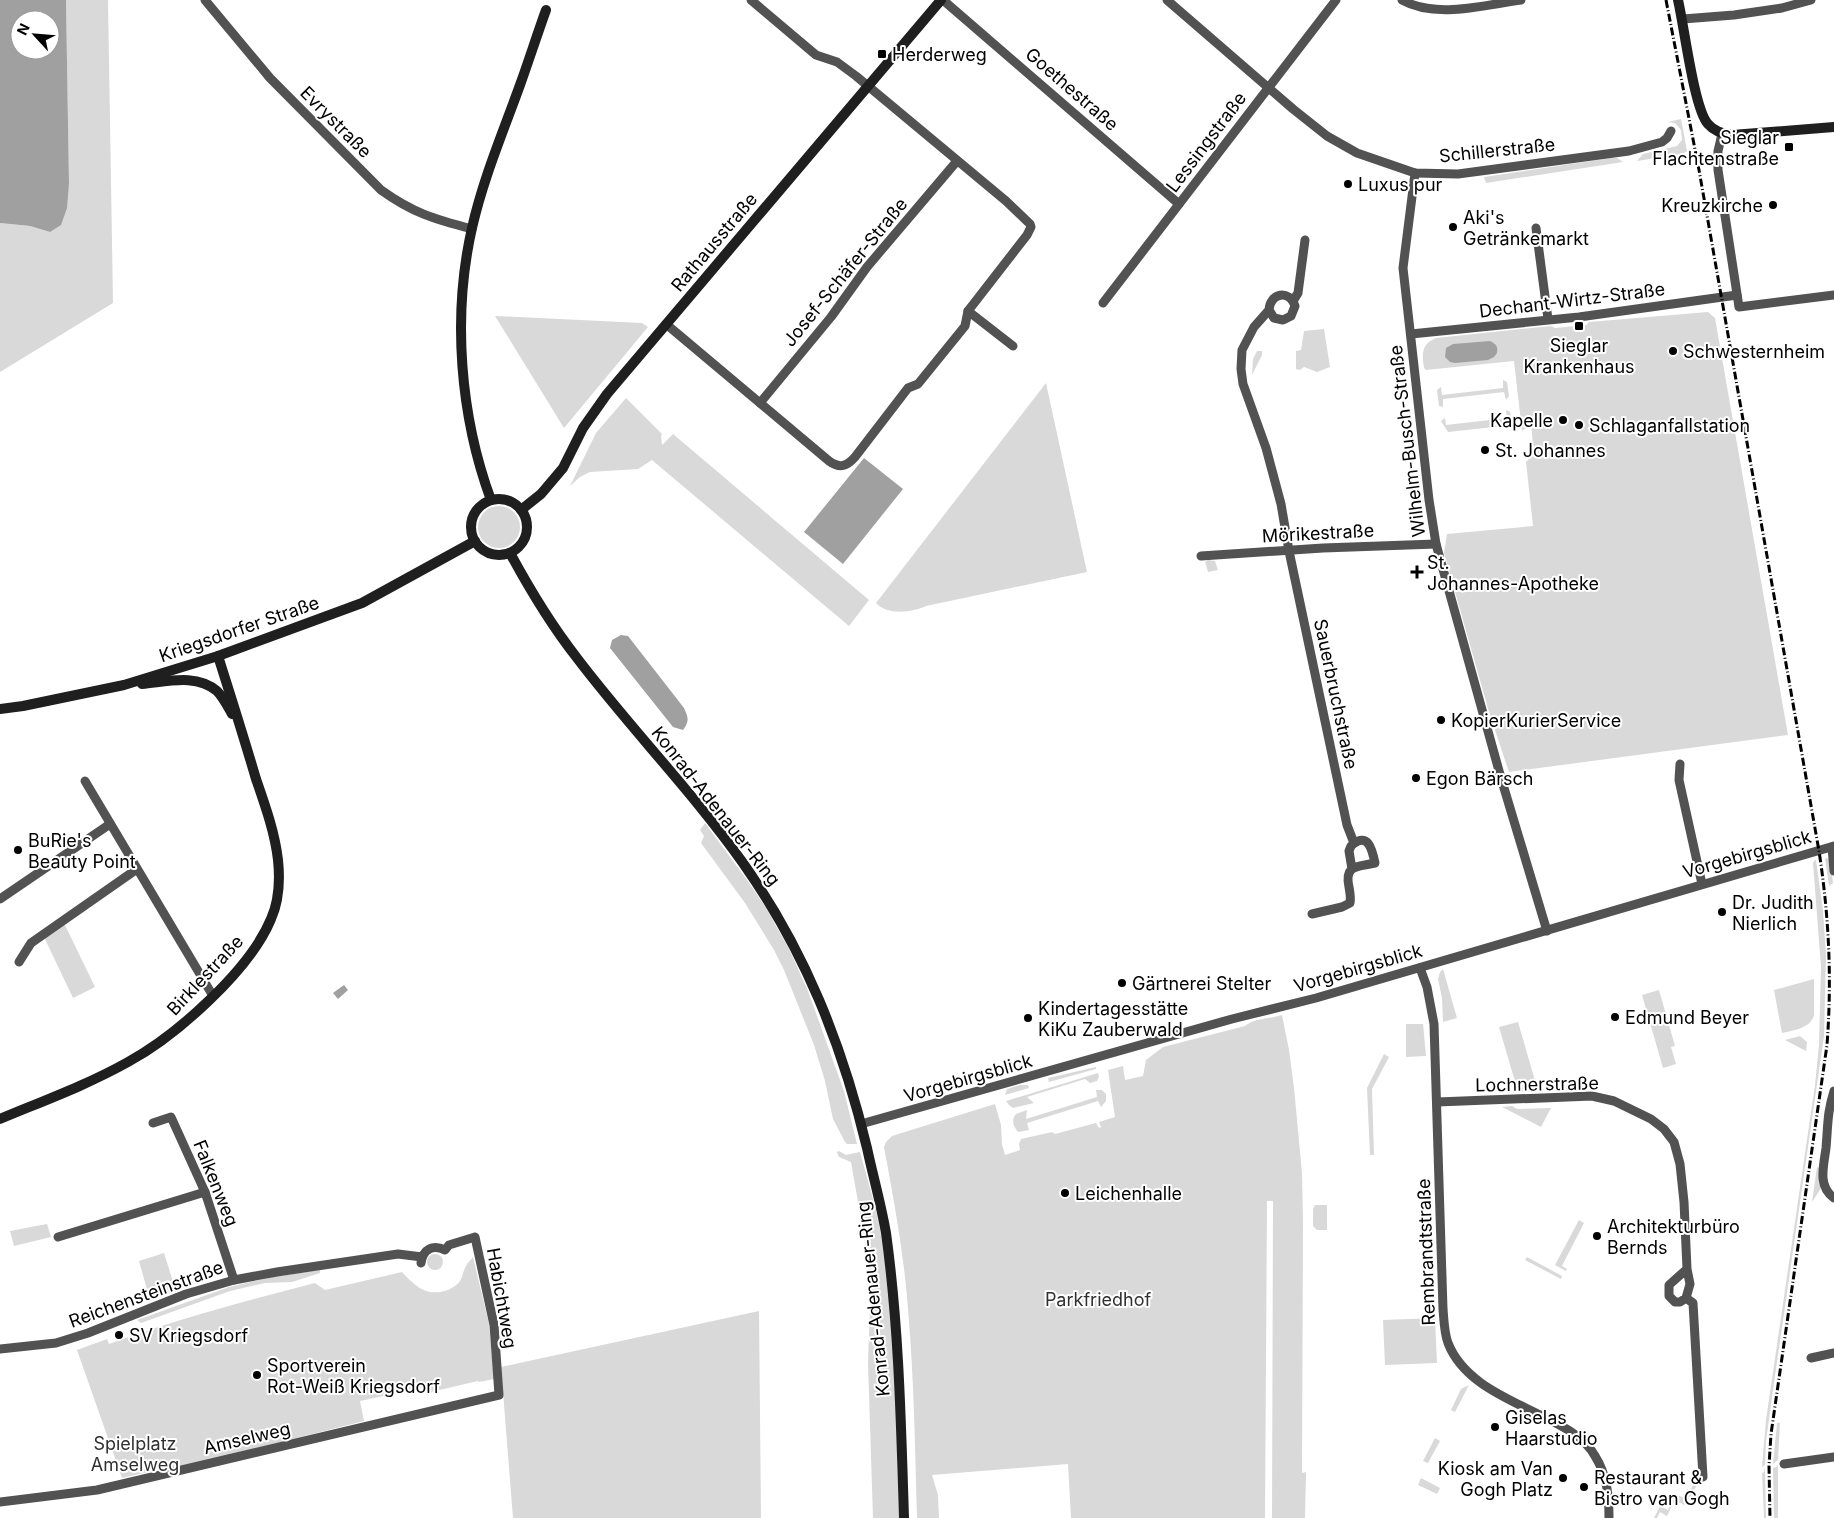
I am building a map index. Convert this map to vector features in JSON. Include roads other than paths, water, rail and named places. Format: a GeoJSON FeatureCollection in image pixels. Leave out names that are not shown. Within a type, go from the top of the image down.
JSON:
{"type":"FeatureCollection","features":[{"type":"Feature","properties":{"kind":"main road","name":"Rathausstraße"},"geometry":{"type":"LineString","coordinates":[[521,510],[541,494],[555,479],[595,410],[867,86],[942,0]]}},
{"type":"Feature","properties":{"kind":"main road"},"geometry":{"type":"LineString","coordinates":[[1678,0],[1698,105],[1706,123],[1712,129],[1732,136],[1834,127]]}},
{"type":"Feature","properties":{"kind":"main road"},"geometry":{"type":"LineString","coordinates":[[491,500],[476,448],[468,410],[462,363],[464,282],[472,229],[498,142],[546,10]]}},
{"type":"Feature","properties":{"kind":"main road"},"geometry":{"type":"LineString","coordinates":[[498,499],[511,502],[521,510],[527,522],[526,535],[520,546],[510,554],[496,555],[490,554],[479,547],[471,529],[473,517],[480,507],[491,500],[498,499]]}},
{"type":"Feature","properties":{"kind":"main road","name":"Kriegsdorfer Straße"},"geometry":{"type":"LineString","coordinates":[[0,709],[23,706],[124,684],[218,656],[362,603],[475,541]]}},
{"type":"Feature","properties":{"kind":"main road","name":"Konrad-Adenauer-Ring"},"geometry":{"type":"LineString","coordinates":[[510,554],[532,593],[575,655],[726,840],[780,920],[815,988],[849,1081],[886,1232],[899,1369],[904,1518]]}},
{"type":"Feature","properties":{"kind":"main road","name":"Birklestraße"},"geometry":{"type":"LineString","coordinates":[[0,1120],[130,1062],[169,1035],[210,999],[246,960],[264,935],[272,918],[279,886],[278,860],[269,819],[218,656]]}},
{"type":"Feature","properties":{"kind":"main road","name":"Birklestraße"},"geometry":{"type":"LineString","coordinates":[[124,684],[186,679],[196,681],[217,691],[240,725]]}},
{"type":"Feature","properties":{"kind":"street","name":"Evrystraße"},"geometry":{"type":"LineString","coordinates":[[205,0],[270,78],[381,190],[402,205],[420,214],[472,229]]}},
{"type":"Feature","properties":{"kind":"street"},"geometry":{"type":"LineString","coordinates":[[666,324],[833,464],[844,466],[855,457],[908,388],[918,384],[965,326],[968,311],[1027,236],[1031,227],[1006,201],[867,86],[837,62],[816,55],[752,0]]}},
{"type":"Feature","properties":{"kind":"street","name":"Goethestraße"},"geometry":{"type":"LineString","coordinates":[[942,0],[1180,204]]}},
{"type":"Feature","properties":{"kind":"street","name":"Schillerstraße"},"geometry":{"type":"LineString","coordinates":[[1167,0],[1310,123],[1350,149],[1378,161],[1415,173],[1458,174],[1629,150],[1662,142],[1671,130]]}},
{"type":"Feature","properties":{"kind":"street","name":"Lessingstraße"},"geometry":{"type":"LineString","coordinates":[[1103,303],[1336,0]]}},
{"type":"Feature","properties":{"kind":"street"},"geometry":{"type":"LineString","coordinates":[[1402,0],[1422,9],[1439,10],[1521,0]]}},
{"type":"Feature","properties":{"kind":"street"},"geometry":{"type":"LineString","coordinates":[[1683,19],[1782,8],[1811,0]]}},
{"type":"Feature","properties":{"kind":"street"},"geometry":{"type":"LineString","coordinates":[[1722,134],[1718,151],[1718,170],[1739,307],[1834,295]]}},
{"type":"Feature","properties":{"kind":"street","name":"Josef-Schäfer-Straße"},"geometry":{"type":"LineString","coordinates":[[760,403],[831,317],[867,267],[957,161]]}},
{"type":"Feature","properties":{"kind":"street","name":"Wilhelm-Busch-Straße"},"geometry":{"type":"LineString","coordinates":[[1415,173],[1403,268],[1429,500],[1436,544],[1501,778],[1547,931]]}},
{"type":"Feature","properties":{"kind":"street"},"geometry":{"type":"LineString","coordinates":[[1536,228],[1548,319]]}},
{"type":"Feature","properties":{"kind":"street"},"geometry":{"type":"LineString","coordinates":[[1293,300],[1298,293],[1305,240]]}},
{"type":"Feature","properties":{"kind":"street"},"geometry":{"type":"LineString","coordinates":[[1277,295],[1289,296],[1295,306],[1294,312],[1288,319],[1283,320],[1274,318],[1270,310],[1270,304],[1277,295]]}},
{"type":"Feature","properties":{"kind":"street","name":"Dechant-Wirtz-Straße"},"geometry":{"type":"LineString","coordinates":[[1411,334],[1644,309],[1737,295]]}},
{"type":"Feature","properties":{"kind":"street","name":"Sauerbruchstraße"},"geometry":{"type":"LineString","coordinates":[[1270,310],[1254,326],[1245,342],[1241,356],[1241,370],[1246,394],[1275,479],[1348,825],[1354,843],[1349,850],[1352,869],[1347,875],[1350,903],[1342,908],[1312,914]]}},
{"type":"Feature","properties":{"kind":"street"},"geometry":{"type":"LineString","coordinates":[[968,311],[1013,346]]}},
{"type":"Feature","properties":{"kind":"street","name":"Mörikestraße"},"geometry":{"type":"LineString","coordinates":[[1202,556],[1436,544]]}},
{"type":"Feature","properties":{"kind":"street"},"geometry":{"type":"LineString","coordinates":[[1680,764],[1679,780],[1702,884]]}},
{"type":"Feature","properties":{"kind":"street"},"geometry":{"type":"LineString","coordinates":[[85,781],[210,999]]}},
{"type":"Feature","properties":{"kind":"street"},"geometry":{"type":"LineString","coordinates":[[0,899],[110,824]]}},
{"type":"Feature","properties":{"kind":"street"},"geometry":{"type":"LineString","coordinates":[[1352,869],[1375,863],[1372,846],[1367,842],[1359,841],[1354,843]]}},
{"type":"Feature","properties":{"kind":"street"},"geometry":{"type":"LineString","coordinates":[[1833,847],[1834,871]]}},
{"type":"Feature","properties":{"kind":"street","name":"Vorgebirgsblick"},"geometry":{"type":"LineString","coordinates":[[861,1124],[1420,968],[1833,847]]}},
{"type":"Feature","properties":{"kind":"street"},"geometry":{"type":"LineString","coordinates":[[19,962],[31,943],[137,869]]}},
{"type":"Feature","properties":{"kind":"street","name":"Rembrandtstraße"},"geometry":{"type":"LineString","coordinates":[[1420,968],[1427,987],[1434,1024],[1443,1309],[1448,1341],[1460,1363],[1478,1381],[1559,1424],[1580,1438],[1588,1446],[1596,1456],[1605,1477],[1609,1498],[1609,1518]]}},
{"type":"Feature","properties":{"kind":"street"},"geometry":{"type":"LineString","coordinates":[[1834,1091],[1829,1105],[1830,1121],[1823,1169],[1827,1192],[1834,1198]]}},
{"type":"Feature","properties":{"kind":"street","name":"Lochnerstraße"},"geometry":{"type":"LineString","coordinates":[[1437,1102],[1592,1096],[1614,1100],[1651,1119],[1670,1136],[1680,1164],[1684,1202],[1687,1270],[1690,1284],[1686,1298],[1693,1303],[1703,1477]]}},
{"type":"Feature","properties":{"kind":"street","name":"Falkenweg"},"geometry":{"type":"LineString","coordinates":[[153,1123],[171,1117],[205,1192],[234,1280]]}},
{"type":"Feature","properties":{"kind":"street"},"geometry":{"type":"LineString","coordinates":[[58,1237],[205,1192]]}},
{"type":"Feature","properties":{"kind":"street","name":"Reichensteinstraße"},"geometry":{"type":"LineString","coordinates":[[0,1349],[50,1345],[186,1294],[234,1280],[398,1254],[422,1260],[428,1250],[432,1248],[437,1247],[445,1250],[449,1245],[475,1237]]}},
{"type":"Feature","properties":{"kind":"street","name":"Habichtweg"},"geometry":{"type":"LineString","coordinates":[[475,1237],[494,1325],[499,1395]]}},
{"type":"Feature","properties":{"kind":"street"},"geometry":{"type":"LineString","coordinates":[[1686,1298],[1680,1302],[1675,1302],[1670,1297],[1668,1290],[1674,1280],[1687,1270]]}},
{"type":"Feature","properties":{"kind":"street"},"geometry":{"type":"LineString","coordinates":[[1811,1358],[1834,1353]]}},
{"type":"Feature","properties":{"kind":"street","name":"Amselweg"},"geometry":{"type":"LineString","coordinates":[[0,1502],[97,1490],[499,1395]]}},
{"type":"Feature","properties":{"kind":"street"},"geometry":{"type":"LineString","coordinates":[[1784,1464],[1834,1457]]}},
{"type":"Feature","properties":{"kind":"railway"},"geometry":{"type":"LineString","coordinates":[[1666,0],[1699,170],[1819,851],[1827,924],[1829,972],[1827,1045],[1771,1434],[1769,1466],[1770,1518]]}},
{"type":"Feature","properties":{"kind":"place","name":"Herderweg"},"geometry":{"type":"Point","coordinates":[882,54]}},
{"type":"Feature","properties":{"kind":"place","name":"Sieglar Flachtenstraße"},"geometry":{"type":"Point","coordinates":[1789,147]}},
{"type":"Feature","properties":{"kind":"place","name":"Luxus pur"},"geometry":{"type":"Point","coordinates":[1348,184]}},
{"type":"Feature","properties":{"kind":"place","name":"Kreuzkirche"},"geometry":{"type":"Point","coordinates":[1773,205]}},
{"type":"Feature","properties":{"kind":"place","name":"Aki's Getränkemarkt"},"geometry":{"type":"Point","coordinates":[1453,227]}},
{"type":"Feature","properties":{"kind":"place","name":"Sieglar Krankenhaus"},"geometry":{"type":"Point","coordinates":[1579,326]}},
{"type":"Feature","properties":{"kind":"place","name":"Schwesternheim"},"geometry":{"type":"Point","coordinates":[1673,351]}},
{"type":"Feature","properties":{"kind":"place","name":"Kapelle"},"geometry":{"type":"Point","coordinates":[1563,420]}},
{"type":"Feature","properties":{"kind":"place","name":"Schlaganfallstation"},"geometry":{"type":"Point","coordinates":[1579,425]}},
{"type":"Feature","properties":{"kind":"place","name":"St. Johannes"},"geometry":{"type":"Point","coordinates":[1485,450]}},
{"type":"Feature","properties":{"kind":"place","name":"St. Johannes-Apotheke"},"geometry":{"type":"Point","coordinates":[1417,572]}},
{"type":"Feature","properties":{"kind":"place","name":"KopierKurierService"},"geometry":{"type":"Point","coordinates":[1441,720]}},
{"type":"Feature","properties":{"kind":"place","name":"Egon Bärsch"},"geometry":{"type":"Point","coordinates":[1416,778]}},
{"type":"Feature","properties":{"kind":"place","name":"BuRie's Beauty Point"},"geometry":{"type":"Point","coordinates":[18,850]}},
{"type":"Feature","properties":{"kind":"place","name":"Dr. Judith Nierlich"},"geometry":{"type":"Point","coordinates":[1722,912]}},
{"type":"Feature","properties":{"kind":"place","name":"Gärtnerei Stelter"},"geometry":{"type":"Point","coordinates":[1122,983]}},
{"type":"Feature","properties":{"kind":"place","name":"Edmund Beyer"},"geometry":{"type":"Point","coordinates":[1615,1017]}},
{"type":"Feature","properties":{"kind":"place","name":"Kindertagesstätte KiKu Zauberwald"},"geometry":{"type":"Point","coordinates":[1028,1018]}},
{"type":"Feature","properties":{"kind":"place","name":"Leichenhalle"},"geometry":{"type":"Point","coordinates":[1065,1193]}},
{"type":"Feature","properties":{"kind":"place","name":"Architekturbüro Bernds"},"geometry":{"type":"Point","coordinates":[1597,1236]}},
{"type":"Feature","properties":{"kind":"place","name":"SV Kriegsdorf"},"geometry":{"type":"Point","coordinates":[119,1335]}},
{"type":"Feature","properties":{"kind":"place","name":"Sportverein Rot-Weiß Kriegsdorf"},"geometry":{"type":"Point","coordinates":[257,1375]}},
{"type":"Feature","properties":{"kind":"place","name":"Giselas Haarstudio"},"geometry":{"type":"Point","coordinates":[1495,1427]}},
{"type":"Feature","properties":{"kind":"place","name":"Kiosk am Van Gogh Platz"},"geometry":{"type":"Point","coordinates":[1563,1478]}},
{"type":"Feature","properties":{"kind":"place","name":"Restaurant & Bistro van Gogh"},"geometry":{"type":"Point","coordinates":[1584,1487]}},
{"type":"Feature","properties":{"kind":"park label","name":"Parkfriedhof"},"geometry":{"type":"Point","coordinates":[1098,1299]}},
{"type":"Feature","properties":{"kind":"park label","name":"Spielplatz Amselweg"},"geometry":{"type":"Point","coordinates":[135,1454]}}]}
